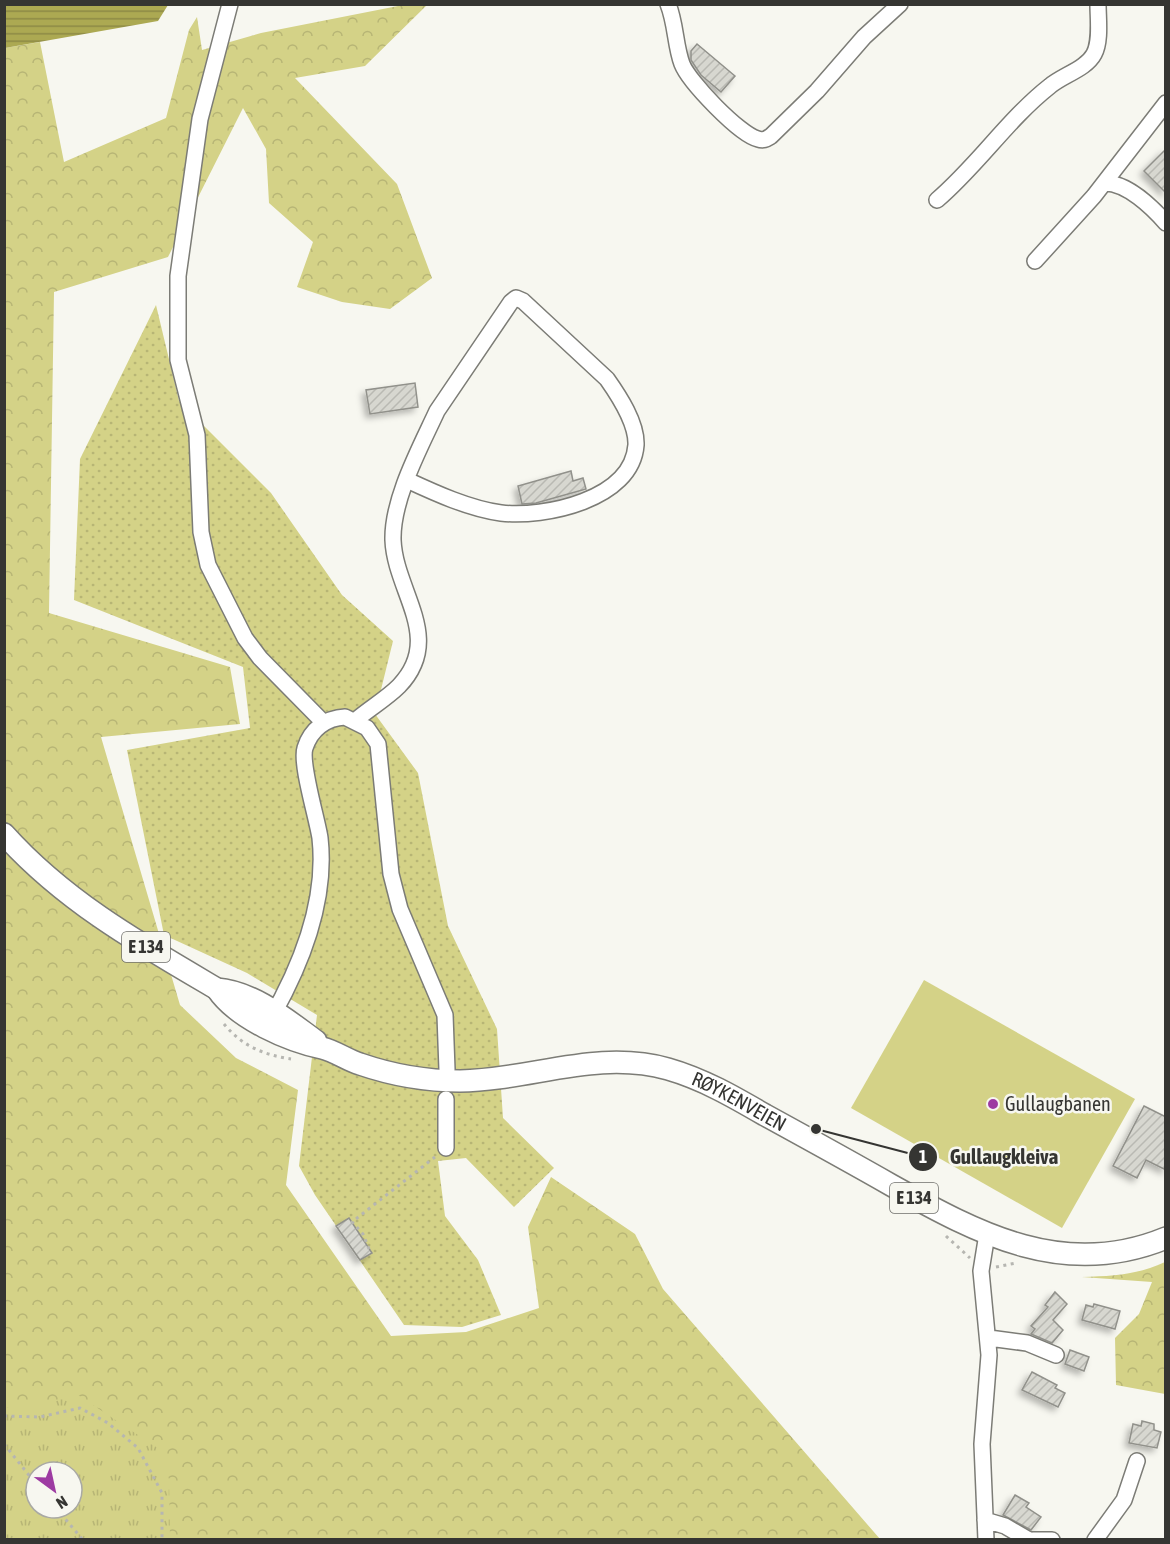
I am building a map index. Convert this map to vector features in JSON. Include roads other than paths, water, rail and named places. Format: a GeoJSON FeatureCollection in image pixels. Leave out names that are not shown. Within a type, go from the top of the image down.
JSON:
{"type":"FeatureCollection","features":[{"type":"Feature","properties":{"kind":"highway","name":"RØYKENVEIEN"},"geometry":{"type":"LineString","coordinates":[[4,834],[49,880],[97,916],[217,989],[236,994],[270,1020],[324,1049],[382,1071],[435,1080],[479,1080],[602,1061],[629,1062],[668,1069],[740,1100],[930,1207],[987,1234],[1039,1251],[1083,1255],[1130,1250],[1166,1239]]}},
{"type":"Feature","properties":{"kind":"street"},"geometry":{"type":"LineString","coordinates":[[230,4],[200,119],[190,179],[178,276],[177,341],[181,374],[197,435],[198,503],[204,549],[230,612],[260,658],[323,722]]}},
{"type":"Feature","properties":{"kind":"street"},"geometry":{"type":"LineString","coordinates":[[668,4],[681,61],[692,81],[725,116],[755,139],[764,140],[771,136],[817,91],[864,37],[900,4]]}},
{"type":"Feature","properties":{"kind":"street"},"geometry":{"type":"LineString","coordinates":[[938,200],[958,182],[1033,101],[1051,85],[1088,62],[1097,47],[1098,4]]}},
{"type":"Feature","properties":{"kind":"street"},"geometry":{"type":"LineString","coordinates":[[1035,261],[1105,183],[1166,103]]}},
{"type":"Feature","properties":{"kind":"street"},"geometry":{"type":"LineString","coordinates":[[1105,183],[1111,183],[1131,194],[1166,223]]}},
{"type":"Feature","properties":{"kind":"street"},"geometry":{"type":"LineString","coordinates":[[356,720],[399,686],[417,657],[417,628],[397,564],[393,540],[396,513],[407,480],[442,402],[511,302],[516,298],[523,301],[607,379],[616,392],[636,437],[634,454],[625,472],[608,490],[575,505],[544,512],[519,514],[491,511],[407,480]]}},
{"type":"Feature","properties":{"kind":"street"},"geometry":{"type":"LineString","coordinates":[[270,1020],[304,948],[314,915],[320,883],[320,838],[304,752],[312,733],[323,722],[345,717],[356,720],[372,734],[381,755],[391,874],[400,909],[445,1015],[447,1070]]}},
{"type":"Feature","properties":{"kind":"street"},"geometry":{"type":"LineString","coordinates":[[446,1099],[446,1148]]}},
{"type":"Feature","properties":{"kind":"street"},"geometry":{"type":"LineString","coordinates":[[986,1539],[982,1444],[988,1338],[981,1271],[987,1234]]}},
{"type":"Feature","properties":{"kind":"street"},"geometry":{"type":"LineString","coordinates":[[988,1338],[1027,1342],[1056,1355]]}},
{"type":"Feature","properties":{"kind":"street"},"geometry":{"type":"LineString","coordinates":[[1095,1539],[1124,1500],[1137,1461]]}},
{"type":"Feature","properties":{"kind":"street"},"geometry":{"type":"LineString","coordinates":[[985,1520],[1031,1539],[1052,1539]]}},
{"type":"Feature","properties":{"kind":"place","name":"Gullaugbanen"},"geometry":{"type":"Point","coordinates":[993,1104]}},
{"type":"Feature","properties":{"kind":"place","name":"Gullaugkleiva"},"geometry":{"type":"Point","coordinates":[816,1129]}}]}
